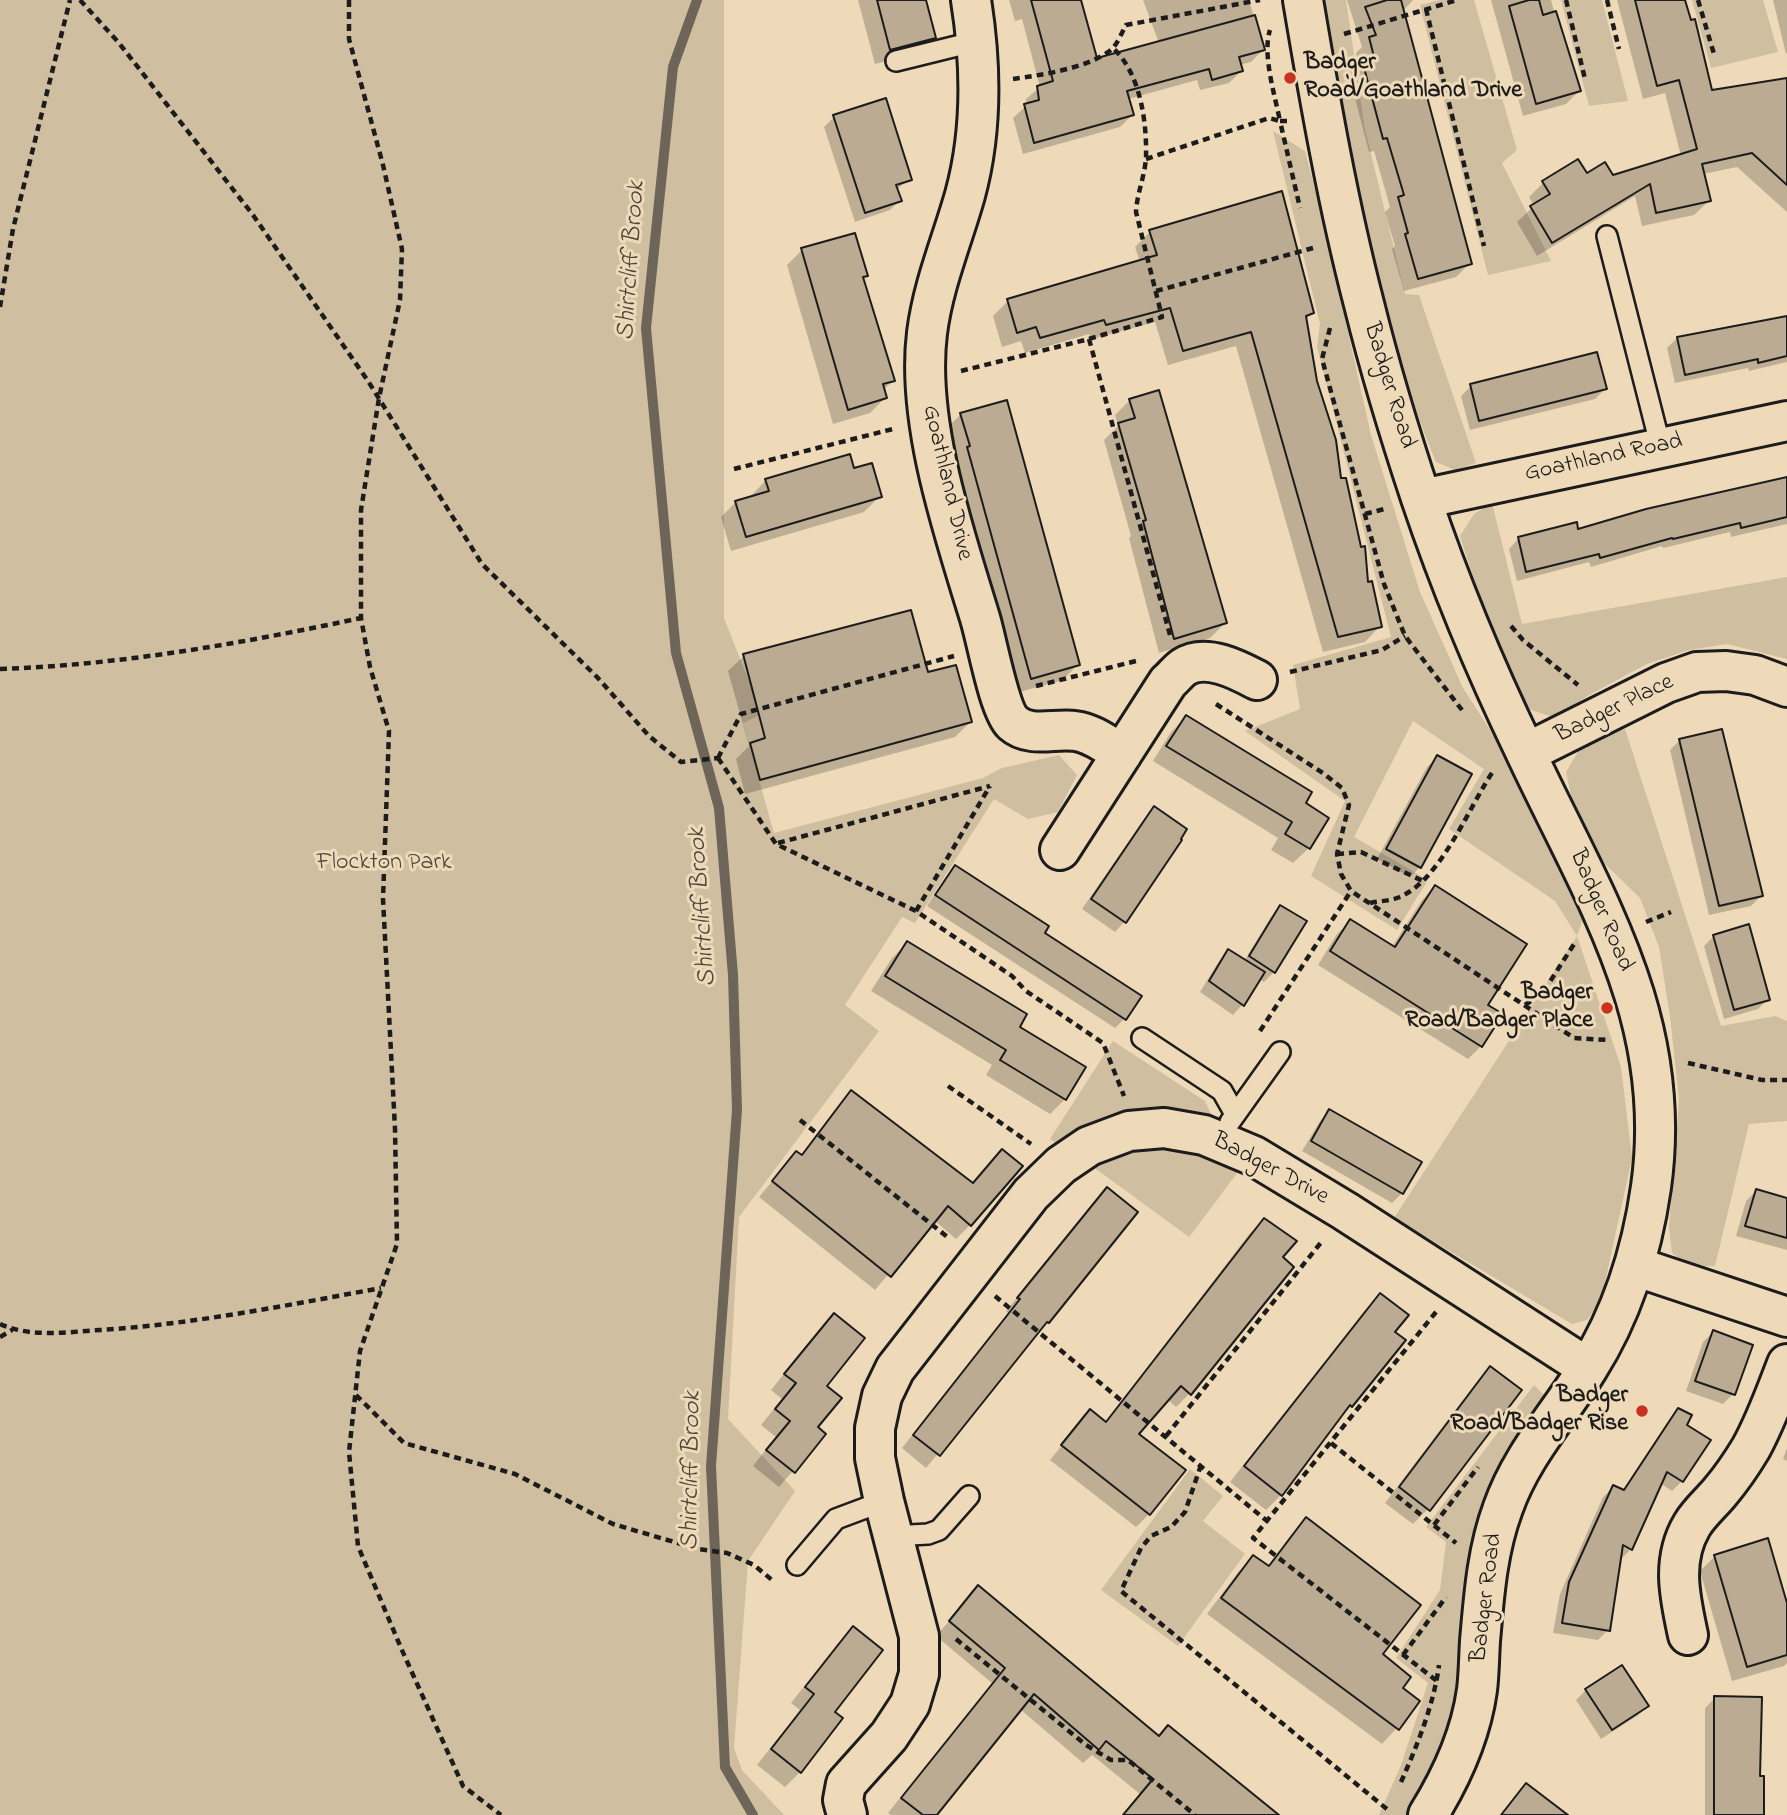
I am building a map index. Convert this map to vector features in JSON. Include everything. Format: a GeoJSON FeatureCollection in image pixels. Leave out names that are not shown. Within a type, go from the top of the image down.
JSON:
{"type":"FeatureCollection","features":[{"type":"Feature","properties":{"kind":"street","name":"Goathland Drive"},"geometry":{"type":"LineString","coordinates":[[971,0],[977,41],[978,83],[973,155],[962,204],[934,291],[927,334],[925,379],[928,420],[959,549],[988,644],[1004,712],[1014,725],[1034,732],[1074,731],[1089,734],[1122,754]]}},
{"type":"Feature","properties":{"kind":"street","name":"Badger Road"},"geometry":{"type":"LineString","coordinates":[[1303,0],[1324,119],[1364,303],[1422,499],[1486,667],[1615,935],[1647,1045],[1654,1087],[1656,1132],[1645,1228],[1634,1266],[1605,1338],[1588,1368],[1532,1449],[1504,1503],[1492,1537],[1477,1692],[1462,1747],[1428,1815]]}},
{"type":"Feature","properties":{"kind":"street","name":"Goathland Road"},"geometry":{"type":"LineString","coordinates":[[1422,499],[1787,421]]}},
{"type":"Feature","properties":{"kind":"street"},"geometry":{"type":"LineString","coordinates":[[1060,850],[1176,667],[1209,662],[1236,669],[1257,680]]}},
{"type":"Feature","properties":{"kind":"street","name":"Badger Place"},"geometry":{"type":"LineString","coordinates":[[1526,753],[1666,683],[1697,673],[1726,671],[1755,675],[1787,687]]}},
{"type":"Feature","properties":{"kind":"street","name":"Badger Drive"},"geometry":{"type":"LineString","coordinates":[[846,1815],[843,1800],[846,1784],[889,1736],[909,1704],[919,1674],[919,1636],[875,1458],[875,1428],[883,1396],[895,1369],[1031,1194],[1061,1165],[1089,1146],[1129,1131],[1164,1128],[1204,1135],[1226,1128],[1254,1156],[1588,1368]]}},
{"type":"Feature","properties":{"kind":"street"},"geometry":{"type":"LineString","coordinates":[[1634,1266],[1787,1317]]}},
{"type":"Feature","properties":{"kind":"street"},"geometry":{"type":"LineString","coordinates":[[1688,1635],[1678,1570],[1682,1547],[1692,1524],[1723,1489],[1751,1448],[1787,1364]]}},
{"type":"Feature","properties":{"kind":"lane"},"geometry":{"type":"LineString","coordinates":[[896,61],[977,41]]}},
{"type":"Feature","properties":{"kind":"lane"},"geometry":{"type":"LineString","coordinates":[[1607,236],[1661,447]]}},
{"type":"Feature","properties":{"kind":"lane"},"geometry":{"type":"LineString","coordinates":[[1142,1038],[1222,1091],[1226,1128]]}},
{"type":"Feature","properties":{"kind":"lane"},"geometry":{"type":"LineString","coordinates":[[1226,1128],[1280,1052]]}},
{"type":"Feature","properties":{"kind":"lane"},"geometry":{"type":"LineString","coordinates":[[797,1565],[836,1519],[888,1519],[928,1534],[939,1530],[969,1496]]}},
{"type":"Feature","properties":{"kind":"path"},"geometry":{"type":"LineString","coordinates":[[0,307],[13,229],[70,0]]}},
{"type":"Feature","properties":{"kind":"path"},"geometry":{"type":"LineString","coordinates":[[80,0],[119,43],[253,215],[379,398],[482,564],[597,677],[649,736],[681,762],[719,758]]}},
{"type":"Feature","properties":{"kind":"path"},"geometry":{"type":"LineString","coordinates":[[349,0],[349,39],[383,165],[402,249],[400,300],[379,398],[360,510],[361,618],[370,667],[389,732],[383,899],[397,1244],[360,1351],[349,1452],[358,1546],[463,1786],[501,1815]]}},
{"type":"Feature","properties":{"kind":"path"},"geometry":{"type":"LineString","coordinates":[[978,83],[1045,75],[1092,60],[1113,48],[1126,25],[1260,0]]}},
{"type":"Feature","properties":{"kind":"path"},"geometry":{"type":"LineString","coordinates":[[1310,44],[1457,0]]}},
{"type":"Feature","properties":{"kind":"path"},"geometry":{"type":"LineString","coordinates":[[1566,0],[1586,79]]}},
{"type":"Feature","properties":{"kind":"path"},"geometry":{"type":"LineString","coordinates":[[1607,0],[1619,49]]}},
{"type":"Feature","properties":{"kind":"path"},"geometry":{"type":"LineString","coordinates":[[1698,0],[1714,54]]}},
{"type":"Feature","properties":{"kind":"path"},"geometry":{"type":"LineString","coordinates":[[1426,9],[1484,246]]}},
{"type":"Feature","properties":{"kind":"path"},"geometry":{"type":"LineString","coordinates":[[958,372],[1089,339],[1162,317],[1136,212],[1146,159],[1143,119],[1134,80],[1122,56],[1113,48]]}},
{"type":"Feature","properties":{"kind":"path"},"geometry":{"type":"LineString","coordinates":[[1146,159],[1269,118],[1280,121]]}},
{"type":"Feature","properties":{"kind":"path"},"geometry":{"type":"LineString","coordinates":[[1156,291],[1350,239]]}},
{"type":"Feature","properties":{"kind":"path"},"geometry":{"type":"LineString","coordinates":[[1089,339],[1176,667],[1342,789],[1349,805],[1337,854],[1341,874],[1351,891],[1574,1038],[1647,1045],[1762,1080],[1787,1080]]}},
{"type":"Feature","properties":{"kind":"path"},"geometry":{"type":"LineString","coordinates":[[734,469],[898,428]]}},
{"type":"Feature","properties":{"kind":"path"},"geometry":{"type":"LineString","coordinates":[[0,668],[64,667],[124,659],[284,634],[361,618]]}},
{"type":"Feature","properties":{"kind":"path"},"geometry":{"type":"LineString","coordinates":[[1504,618],[1523,640],[1585,690]]}},
{"type":"Feature","properties":{"kind":"path"},"geometry":{"type":"LineString","coordinates":[[1257,680],[1381,650],[1405,636]]}},
{"type":"Feature","properties":{"kind":"path"},"geometry":{"type":"LineString","coordinates":[[719,758],[741,714],[935,663],[988,644]]}},
{"type":"Feature","properties":{"kind":"path"},"geometry":{"type":"LineString","coordinates":[[1034,686],[1176,667]]}},
{"type":"Feature","properties":{"kind":"path"},"geometry":{"type":"LineString","coordinates":[[1370,903],[1396,898],[1423,881],[1436,867],[1494,770],[1526,753]]}},
{"type":"Feature","properties":{"kind":"path"},"geometry":{"type":"LineString","coordinates":[[719,758],[776,844],[916,911],[1012,976],[1026,991],[1103,1043],[1138,1130]]}},
{"type":"Feature","properties":{"kind":"path"},"geometry":{"type":"LineString","coordinates":[[776,844],[990,786],[916,911]]}},
{"type":"Feature","properties":{"kind":"path"},"geometry":{"type":"LineString","coordinates":[[1337,854],[1361,852],[1423,881]]}},
{"type":"Feature","properties":{"kind":"path"},"geometry":{"type":"LineString","coordinates":[[1257,1035],[1351,891]]}},
{"type":"Feature","properties":{"kind":"path"},"geometry":{"type":"LineString","coordinates":[[1525,1005],[1542,994],[1598,899]]}},
{"type":"Feature","properties":{"kind":"path"},"geometry":{"type":"LineString","coordinates":[[948,1086],[1061,1165]]}},
{"type":"Feature","properties":{"kind":"path"},"geometry":{"type":"LineString","coordinates":[[800,1120],[1267,1521]]}},
{"type":"Feature","properties":{"kind":"path"},"geometry":{"type":"LineString","coordinates":[[1166,1436],[1345,1212]]}},
{"type":"Feature","properties":{"kind":"path"},"geometry":{"type":"LineString","coordinates":[[1437,1681],[1253,1538],[1458,1285]]}},
{"type":"Feature","properties":{"kind":"path"},"geometry":{"type":"LineString","coordinates":[[0,1324],[42,1334],[160,1327],[382,1288]]}},
{"type":"Feature","properties":{"kind":"path"},"geometry":{"type":"LineString","coordinates":[[0,1337],[12,1329]]}},
{"type":"Feature","properties":{"kind":"path"},"geometry":{"type":"LineString","coordinates":[[355,1394],[404,1443],[515,1474],[613,1524],[698,1549],[727,1553],[754,1565],[772,1580],[797,1565]]}},
{"type":"Feature","properties":{"kind":"path"},"geometry":{"type":"LineString","coordinates":[[1331,1443],[1457,1544]]}},
{"type":"Feature","properties":{"kind":"path"},"geometry":{"type":"LineString","coordinates":[[1200,1465],[1185,1512],[1171,1527],[1151,1536],[1141,1548],[1122,1591],[1388,1810]]}},
{"type":"Feature","properties":{"kind":"path"},"geometry":{"type":"LineString","coordinates":[[1403,1655],[1447,1594]]}},
{"type":"Feature","properties":{"kind":"path"},"geometry":{"type":"LineString","coordinates":[[911,1600],[1086,1745],[1111,1760],[1128,1760],[1195,1815]]}},
{"type":"Feature","properties":{"kind":"green space","name":"Flockton Park"},"geometry":{"type":"Polygon","coordinates":[[[0,0],[724,0],[724,618],[762,714],[743,723],[774,833],[983,778],[1002,768],[1059,755],[1077,775],[1058,812],[1028,819],[994,799],[915,923],[902,917],[845,1005],[879,1031],[739,1217],[728,1419],[795,1491],[748,1561],[734,1748],[742,1770],[784,1815],[0,1815],[0,0]]]}},
{"type":"Feature","properties":{"kind":"green space"},"geometry":{"type":"Polygon","coordinates":[[[1323,0],[1346,0],[1365,129],[1405,294],[1419,295],[1476,463],[1455,470],[1436,462],[1412,396],[1387,311],[1356,179],[1323,0]]]}},
{"type":"Feature","properties":{"kind":"green space"},"geometry":{"type":"Polygon","coordinates":[[[1439,0],[1474,0],[1517,150],[1502,163],[1551,261],[1488,275],[1420,5],[1439,0]]]}},
{"type":"Feature","properties":{"kind":"green space"},"geometry":{"type":"Polygon","coordinates":[[[1561,0],[1602,0],[1628,101],[1589,106],[1561,0]]]}},
{"type":"Feature","properties":{"kind":"green space"},"geometry":{"type":"Polygon","coordinates":[[[1692,0],[1763,0],[1778,52],[1711,68],[1692,0]]]}},
{"type":"Feature","properties":{"kind":"green space"},"geometry":{"type":"Polygon","coordinates":[[[1273,131],[1305,151],[1371,435],[1420,592],[1463,688],[1508,758],[1583,919],[1577,936],[1555,901],[1449,829],[1484,769],[1413,721],[1354,837],[1428,880],[1397,930],[1311,876],[1345,801],[1245,731],[1300,709],[1293,665],[1391,637],[1317,347],[1320,324],[1273,131]]]}},
{"type":"Feature","properties":{"kind":"green space"},"geometry":{"type":"Polygon","coordinates":[[[1492,503],[1522,624],[1787,577],[1787,659],[1727,644],[1689,650],[1647,664],[1589,695],[1555,718],[1529,709],[1490,630],[1460,536],[1474,514],[1492,503]]]}},
{"type":"Feature","properties":{"kind":"green space"},"geometry":{"type":"Polygon","coordinates":[[[1625,729],[1721,1026],[1775,1016],[1787,1021],[1787,1121],[1749,1124],[1715,1266],[1690,1267],[1672,1253],[1669,1227],[1679,1100],[1659,947],[1640,898],[1601,860],[1573,805],[1566,772],[1579,750],[1625,729]]]}},
{"type":"Feature","properties":{"kind":"green space"},"geometry":{"type":"Polygon","coordinates":[[[1577,936],[1621,1067],[1632,1158],[1601,1301],[1587,1320],[1572,1324],[1394,1218],[1577,936]]]}},
{"type":"Feature","properties":{"kind":"green space"},"geometry":{"type":"Polygon","coordinates":[[[1113,1041],[1205,1101],[1238,1172],[1189,1237],[1050,1139],[1113,1041]]]}},
{"type":"Feature","properties":{"kind":"green space"},"geometry":{"type":"Polygon","coordinates":[[[1534,1385],[1544,1395],[1485,1503],[1467,1575],[1458,1695],[1443,1745],[1411,1815],[1379,1815],[1401,1765],[1428,1683],[1396,1658],[1440,1590],[1446,1542],[1426,1527],[1534,1385]]]}},
{"type":"Feature","properties":{"kind":"green space"},"geometry":{"type":"Polygon","coordinates":[[[1190,1469],[1223,1496],[1203,1521],[1245,1554],[1178,1646],[1101,1590],[1190,1469]]]}},
{"type":"Feature","properties":{"kind":"building"},"geometry":{"type":"Polygon","coordinates":[[[877,0],[926,0],[936,38],[890,50],[877,0]]]}},
{"type":"Feature","properties":{"kind":"building"},"geometry":{"type":"Polygon","coordinates":[[[1031,0],[1081,0],[1097,58],[1255,15],[1265,50],[1239,57],[1243,71],[1212,80],[1209,69],[1127,91],[1134,115],[1034,143],[1024,104],[1039,100],[1037,86],[1053,81],[1031,0]]]}},
{"type":"Feature","properties":{"kind":"building"},"geometry":{"type":"Polygon","coordinates":[[[1387,0],[1401,0],[1472,264],[1418,279],[1398,197],[1404,195],[1387,138],[1383,139],[1362,60],[1374,57],[1369,37],[1376,35],[1365,7],[1387,0]]]}},
{"type":"Feature","properties":{"kind":"building"},"geometry":{"type":"Polygon","coordinates":[[[1539,0],[1543,15],[1556,11],[1581,91],[1536,104],[1509,6],[1539,0]]]}},
{"type":"Feature","properties":{"kind":"building"},"geometry":{"type":"Polygon","coordinates":[[[1635,0],[1685,0],[1691,20],[1695,19],[1712,90],[1787,78],[1787,185],[1752,153],[1702,164],[1711,201],[1656,213],[1650,184],[1552,243],[1530,206],[1550,194],[1542,181],[1578,159],[1587,173],[1605,162],[1613,175],[1697,149],[1679,80],[1657,86],[1635,0]]]}},
{"type":"Feature","properties":{"kind":"building"},"geometry":{"type":"Polygon","coordinates":[[[886,98],[912,180],[896,185],[902,201],[865,213],[833,115],[886,98]]]}},
{"type":"Feature","properties":{"kind":"building"},"geometry":{"type":"Polygon","coordinates":[[[1282,191],[1314,313],[1306,316],[1317,381],[1336,440],[1341,478],[1346,478],[1361,547],[1365,546],[1368,582],[1372,581],[1382,627],[1338,637],[1251,332],[1183,351],[1170,308],[1106,325],[1104,320],[1040,338],[1036,327],[1017,333],[1007,299],[1157,255],[1149,230],[1282,191]]]}},
{"type":"Feature","properties":{"kind":"building"},"geometry":{"type":"Polygon","coordinates":[[[855,233],[868,276],[863,277],[895,381],[883,384],[887,398],[848,410],[801,248],[855,233]]]}},
{"type":"Feature","properties":{"kind":"building"},"geometry":{"type":"Polygon","coordinates":[[[1787,316],[1787,356],[1758,363],[1758,359],[1685,375],[1677,337],[1787,316]]]}},
{"type":"Feature","properties":{"kind":"building"},"geometry":{"type":"Polygon","coordinates":[[[1597,352],[1607,389],[1479,421],[1470,384],[1597,352]]]}},
{"type":"Feature","properties":{"kind":"building"},"geometry":{"type":"Polygon","coordinates":[[[1159,390],[1227,623],[1174,639],[1143,521],[1146,520],[1118,423],[1135,418],[1129,399],[1159,390]]]}},
{"type":"Feature","properties":{"kind":"building"},"geometry":{"type":"Polygon","coordinates":[[[1007,400],[1080,665],[1031,679],[960,413],[1007,400]]]}},
{"type":"Feature","properties":{"kind":"building"},"geometry":{"type":"Polygon","coordinates":[[[850,454],[854,468],[872,463],[882,497],[746,537],[735,501],[769,491],[765,479],[850,454]]]}},
{"type":"Feature","properties":{"kind":"building"},"geometry":{"type":"Polygon","coordinates":[[[1787,477],[1787,517],[1741,528],[1740,523],[1600,558],[1599,554],[1526,572],[1518,537],[1577,522],[1578,529],[1646,509],[1787,477]]]}},
{"type":"Feature","properties":{"kind":"building"},"geometry":{"type":"Polygon","coordinates":[[[911,610],[928,672],[956,665],[972,722],[760,780],[750,743],[765,738],[743,654],[911,610]]]}},
{"type":"Feature","properties":{"kind":"building"},"geometry":{"type":"Polygon","coordinates":[[[1186,715],[1312,792],[1306,803],[1329,818],[1310,849],[1285,834],[1292,822],[1166,746],[1186,715]]]}},
{"type":"Feature","properties":{"kind":"building"},"geometry":{"type":"Polygon","coordinates":[[[1722,729],[1763,896],[1719,906],[1679,739],[1722,729]]]}},
{"type":"Feature","properties":{"kind":"building"},"geometry":{"type":"Polygon","coordinates":[[[1437,755],[1472,774],[1421,868],[1386,849],[1437,755]]]}},
{"type":"Feature","properties":{"kind":"building"},"geometry":{"type":"Polygon","coordinates":[[[1154,806],[1187,829],[1126,923],[1091,899],[1154,806]]]}},
{"type":"Feature","properties":{"kind":"building"},"geometry":{"type":"Polygon","coordinates":[[[955,865],[1049,926],[1045,933],[1142,996],[1126,1020],[935,895],[955,865]]]}},
{"type":"Feature","properties":{"kind":"building"},"geometry":{"type":"Polygon","coordinates":[[[1435,885],[1527,944],[1488,1005],[1503,1014],[1482,1047],[1330,951],[1350,919],[1395,947],[1435,885]]]}},
{"type":"Feature","properties":{"kind":"building"},"geometry":{"type":"Polygon","coordinates":[[[1280,905],[1307,921],[1275,973],[1249,956],[1280,905]]]}},
{"type":"Feature","properties":{"kind":"building"},"geometry":{"type":"Polygon","coordinates":[[[1749,924],[1770,1000],[1734,1010],[1713,935],[1749,924]]]}},
{"type":"Feature","properties":{"kind":"building"},"geometry":{"type":"Polygon","coordinates":[[[907,941],[1027,1014],[1020,1027],[1086,1067],[1066,1100],[1000,1060],[1006,1050],[885,976],[907,941]]]}},
{"type":"Feature","properties":{"kind":"building"},"geometry":{"type":"Polygon","coordinates":[[[1228,949],[1265,972],[1244,1006],[1209,981],[1228,949]]]}},
{"type":"Feature","properties":{"kind":"building"},"geometry":{"type":"Polygon","coordinates":[[[851,1090],[973,1183],[1002,1149],[1023,1166],[971,1226],[948,1206],[891,1277],[772,1181],[796,1151],[802,1155],[851,1090]]]}},
{"type":"Feature","properties":{"kind":"building"},"geometry":{"type":"Polygon","coordinates":[[[1329,1109],[1422,1162],[1403,1194],[1311,1141],[1329,1109]]]}},
{"type":"Feature","properties":{"kind":"building"},"geometry":{"type":"Polygon","coordinates":[[[1107,1187],[1138,1212],[940,1456],[913,1435],[1020,1299],[1017,1298],[1107,1187]]]}},
{"type":"Feature","properties":{"kind":"building"},"geometry":{"type":"Polygon","coordinates":[[[1756,1189],[1787,1198],[1787,1238],[1745,1226],[1756,1189]]]}},
{"type":"Feature","properties":{"kind":"building"},"geometry":{"type":"Polygon","coordinates":[[[1264,1218],[1297,1241],[1283,1257],[1294,1267],[1191,1395],[1181,1386],[1139,1434],[1186,1470],[1150,1515],[1061,1445],[1090,1409],[1106,1422],[1264,1218]]]}},
{"type":"Feature","properties":{"kind":"building"},"geometry":{"type":"Polygon","coordinates":[[[1380,1293],[1409,1315],[1395,1332],[1406,1340],[1352,1407],[1350,1405],[1282,1496],[1244,1466],[1380,1293]]]}},
{"type":"Feature","properties":{"kind":"building"},"geometry":{"type":"Polygon","coordinates":[[[834,1313],[865,1338],[827,1386],[842,1398],[818,1427],[826,1434],[795,1473],[766,1450],[790,1421],[775,1409],[796,1383],[784,1374],[834,1313]]]}},
{"type":"Feature","properties":{"kind":"building"},"geometry":{"type":"Polygon","coordinates":[[[1713,1330],[1753,1345],[1735,1395],[1695,1381],[1713,1330]]]}},
{"type":"Feature","properties":{"kind":"building"},"geometry":{"type":"Polygon","coordinates":[[[1490,1366],[1522,1390],[1430,1511],[1399,1487],[1490,1366]]]}},
{"type":"Feature","properties":{"kind":"building"},"geometry":{"type":"Polygon","coordinates":[[[1678,1408],[1692,1415],[1687,1425],[1711,1440],[1683,1482],[1667,1472],[1632,1550],[1623,1545],[1610,1631],[1562,1623],[1569,1582],[1613,1485],[1624,1490],[1678,1408]]]}},
{"type":"Feature","properties":{"kind":"building"},"geometry":{"type":"Polygon","coordinates":[[[1306,1517],[1421,1605],[1383,1654],[1411,1677],[1403,1688],[1420,1701],[1399,1730],[1221,1598],[1253,1555],[1269,1566],[1306,1517]]]}},
{"type":"Feature","properties":{"kind":"building"},"geometry":{"type":"Polygon","coordinates":[[[1768,1538],[1787,1603],[1787,1655],[1747,1667],[1714,1555],[1768,1538]]]}},
{"type":"Feature","properties":{"kind":"building"},"geometry":{"type":"Polygon","coordinates":[[[978,1585],[1159,1736],[1168,1725],[1279,1815],[1123,1815],[1153,1779],[1106,1741],[1099,1750],[1034,1694],[937,1815],[923,1815],[901,1798],[1005,1668],[949,1621],[978,1585]]]}},
{"type":"Feature","properties":{"kind":"building"},"geometry":{"type":"Polygon","coordinates":[[[853,1626],[883,1650],[835,1712],[843,1718],[801,1773],[771,1749],[814,1694],[805,1687],[853,1626]]]}},
{"type":"Feature","properties":{"kind":"building"},"geometry":{"type":"Polygon","coordinates":[[[1622,1665],[1649,1706],[1612,1730],[1585,1689],[1622,1665]]]}},
{"type":"Feature","properties":{"kind":"building"},"geometry":{"type":"Polygon","coordinates":[[[1714,1696],[1762,1697],[1760,1776],[1764,1776],[1764,1815],[1714,1815],[1714,1696]]]}},
{"type":"Feature","properties":{"kind":"building"},"geometry":{"type":"Polygon","coordinates":[[[1526,1783],[1568,1815],[1501,1815],[1526,1783]]]}},
{"type":"Feature","properties":{"kind":"waterway","name":"Shirtcliff Brook"},"geometry":{"type":"LineString","coordinates":[[697,0],[673,67],[646,328],[676,653],[719,808],[733,975],[737,1110],[711,1466],[725,1767],[753,1815]]}},
{"type":"Feature","properties":{"kind":"place","name":"Badger Road/Goathland Drive"},"geometry":{"type":"Point","coordinates":[1290,78]}},
{"type":"Feature","properties":{"kind":"place","name":"Badger Road/Badger Place"},"geometry":{"type":"Point","coordinates":[1607,1008]}},
{"type":"Feature","properties":{"kind":"place","name":"Badger Road/Badger Rise"},"geometry":{"type":"Point","coordinates":[1642,1411]}}]}
